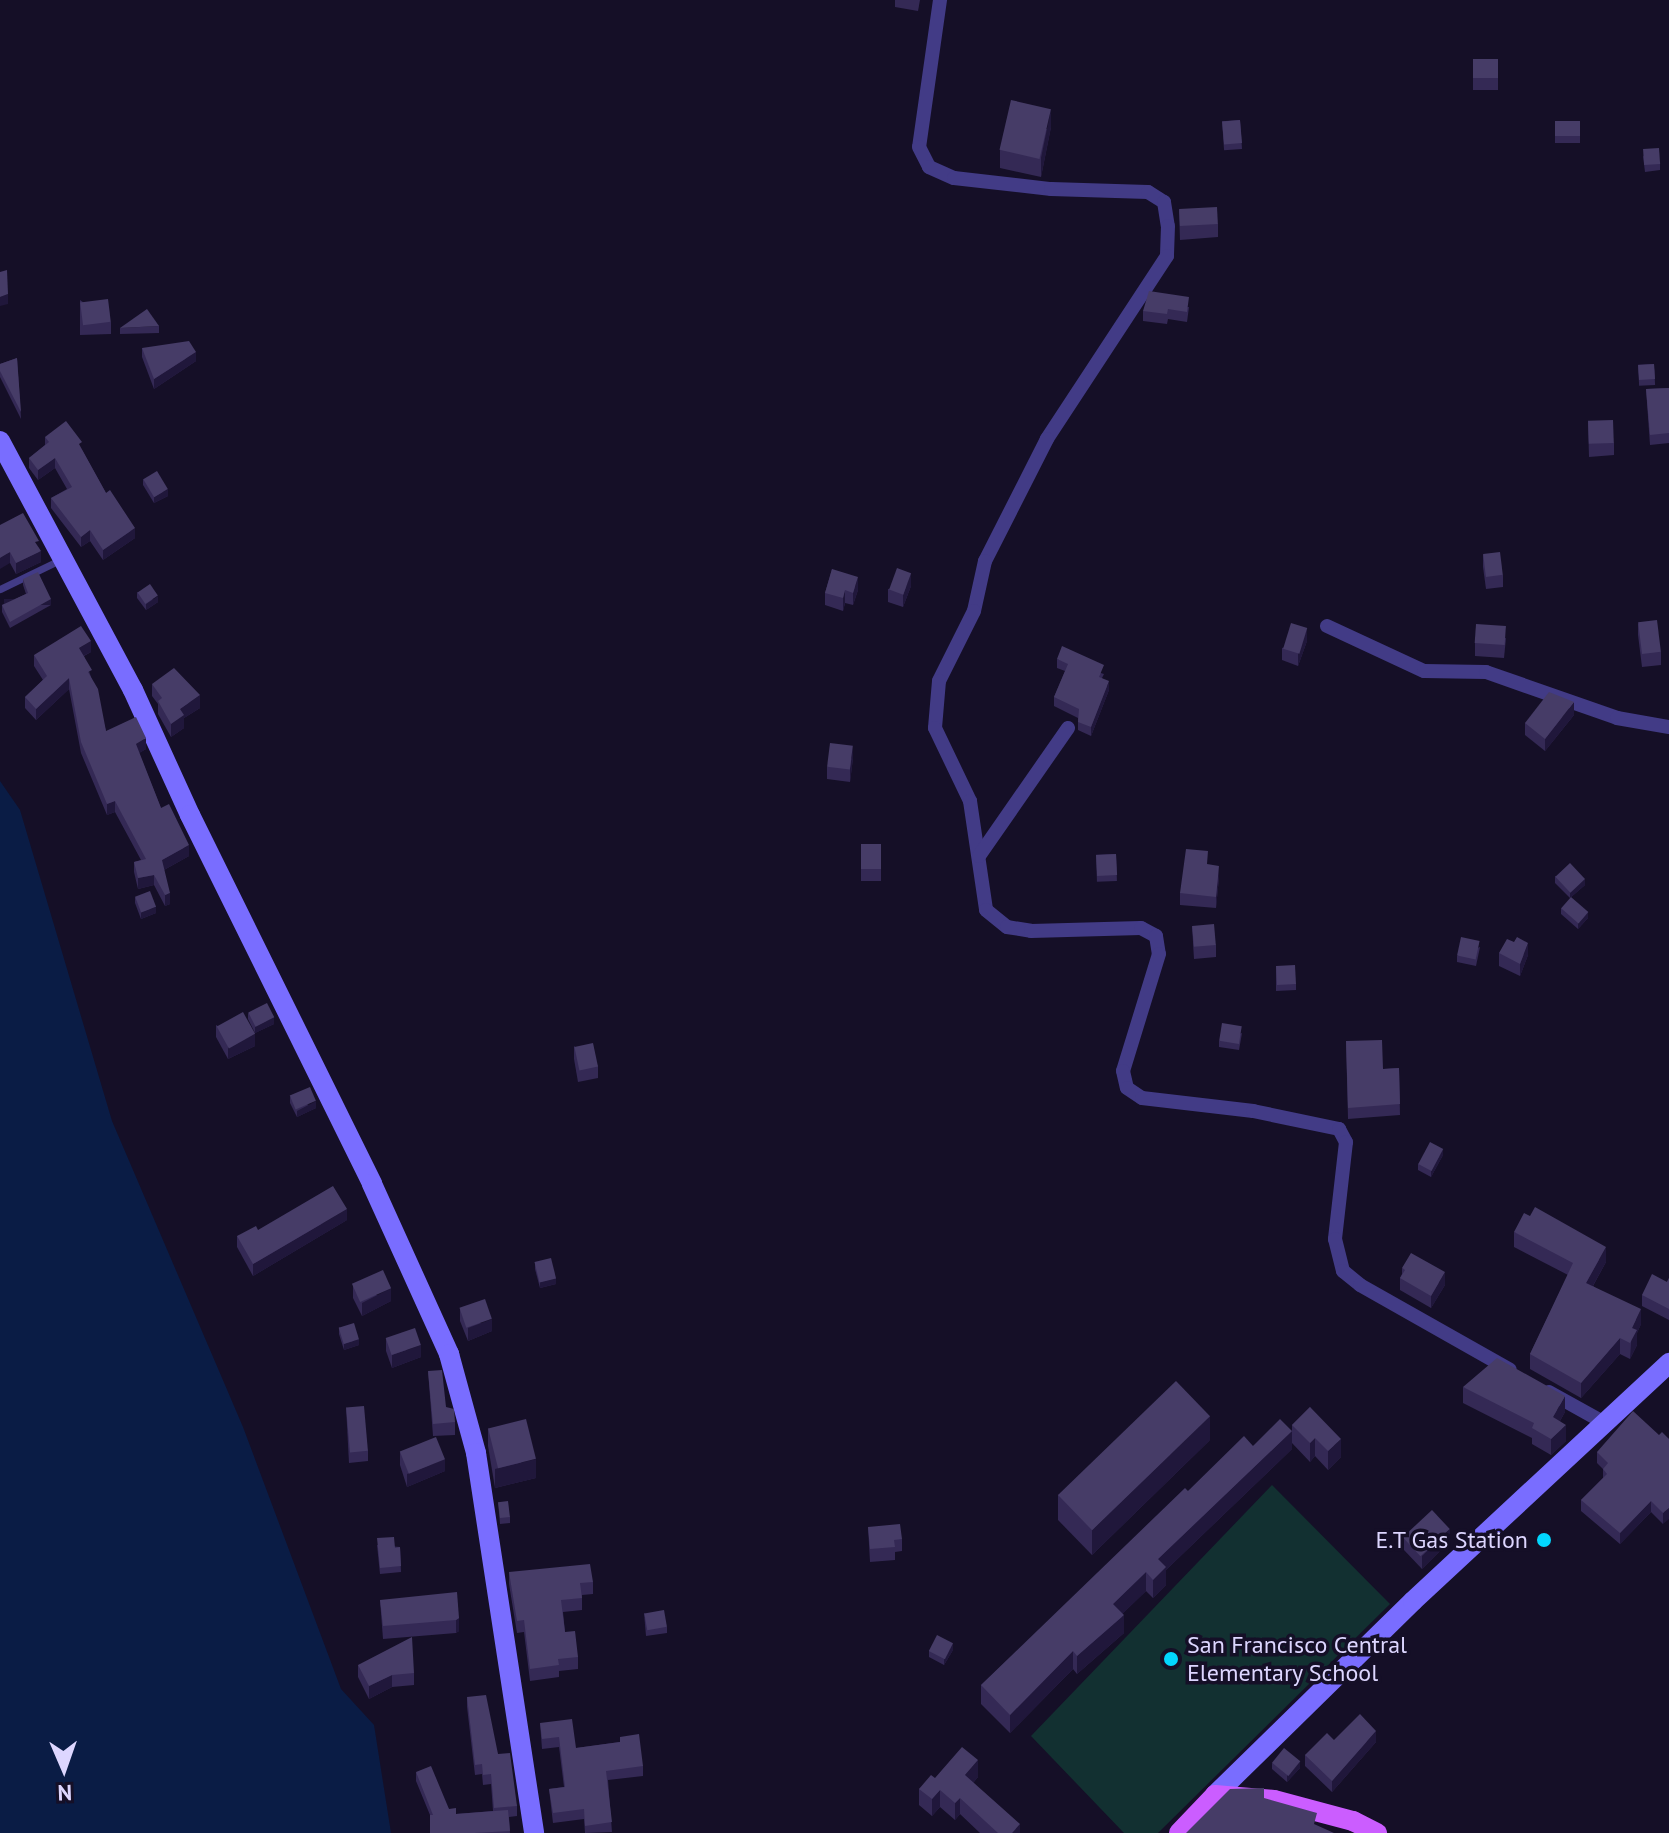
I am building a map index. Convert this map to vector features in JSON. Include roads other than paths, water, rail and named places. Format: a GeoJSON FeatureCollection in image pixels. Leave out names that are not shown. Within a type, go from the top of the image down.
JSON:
{"type":"FeatureCollection","features":[{"type":"Feature","properties":{"kind":"main road"},"geometry":{"type":"LineString","coordinates":[[1179,1833],[1215,1795],[1274,1800],[1353,1821],[1377,1833]]}},
{"type":"Feature","properties":{"kind":"street"},"geometry":{"type":"LineString","coordinates":[[940,0],[919,147],[929,167],[954,178],[1051,189],[1148,192],[1164,202],[1168,226],[1167,256],[1047,439],[985,561],[974,611],[939,681],[935,728],[970,801],[986,910],[1007,927],[1031,931],[1141,928],[1156,936],[1159,954],[1123,1071],[1127,1088],[1142,1098],[1253,1111],[1339,1129],[1346,1142],[1335,1239],[1343,1271],[1360,1285],[1605,1423]]}},
{"type":"Feature","properties":{"kind":"street"},"geometry":{"type":"LineString","coordinates":[[0,441],[133,690],[190,815],[372,1184],[449,1354],[476,1453],[534,1833]]}},
{"type":"Feature","properties":{"kind":"street"},"geometry":{"type":"LineString","coordinates":[[1327,626],[1424,671],[1486,672],[1617,718],[1669,727]]}},
{"type":"Feature","properties":{"kind":"street"},"geometry":{"type":"LineString","coordinates":[[979,856],[1068,728]]}},
{"type":"Feature","properties":{"kind":"street"},"geometry":{"type":"LineString","coordinates":[[1215,1795],[1413,1601],[1669,1363]]}},
{"type":"Feature","properties":{"kind":"lane"},"geometry":{"type":"LineString","coordinates":[[0,589],[64,558]]}},
{"type":"Feature","properties":{"kind":"water"},"geometry":{"type":"Polygon","coordinates":[[[0,781],[20,810],[112,1121],[243,1427],[341,1689],[374,1725],[391,1833],[0,1833],[0,781]]]}},
{"type":"Feature","properties":{"kind":"place","name":"E.T Gas Station"},"geometry":{"type":"Point","coordinates":[1544,1540]}},
{"type":"Feature","properties":{"kind":"place","name":"San Francisco Central Elementary School"},"geometry":{"type":"Point","coordinates":[1171,1659]}}]}
